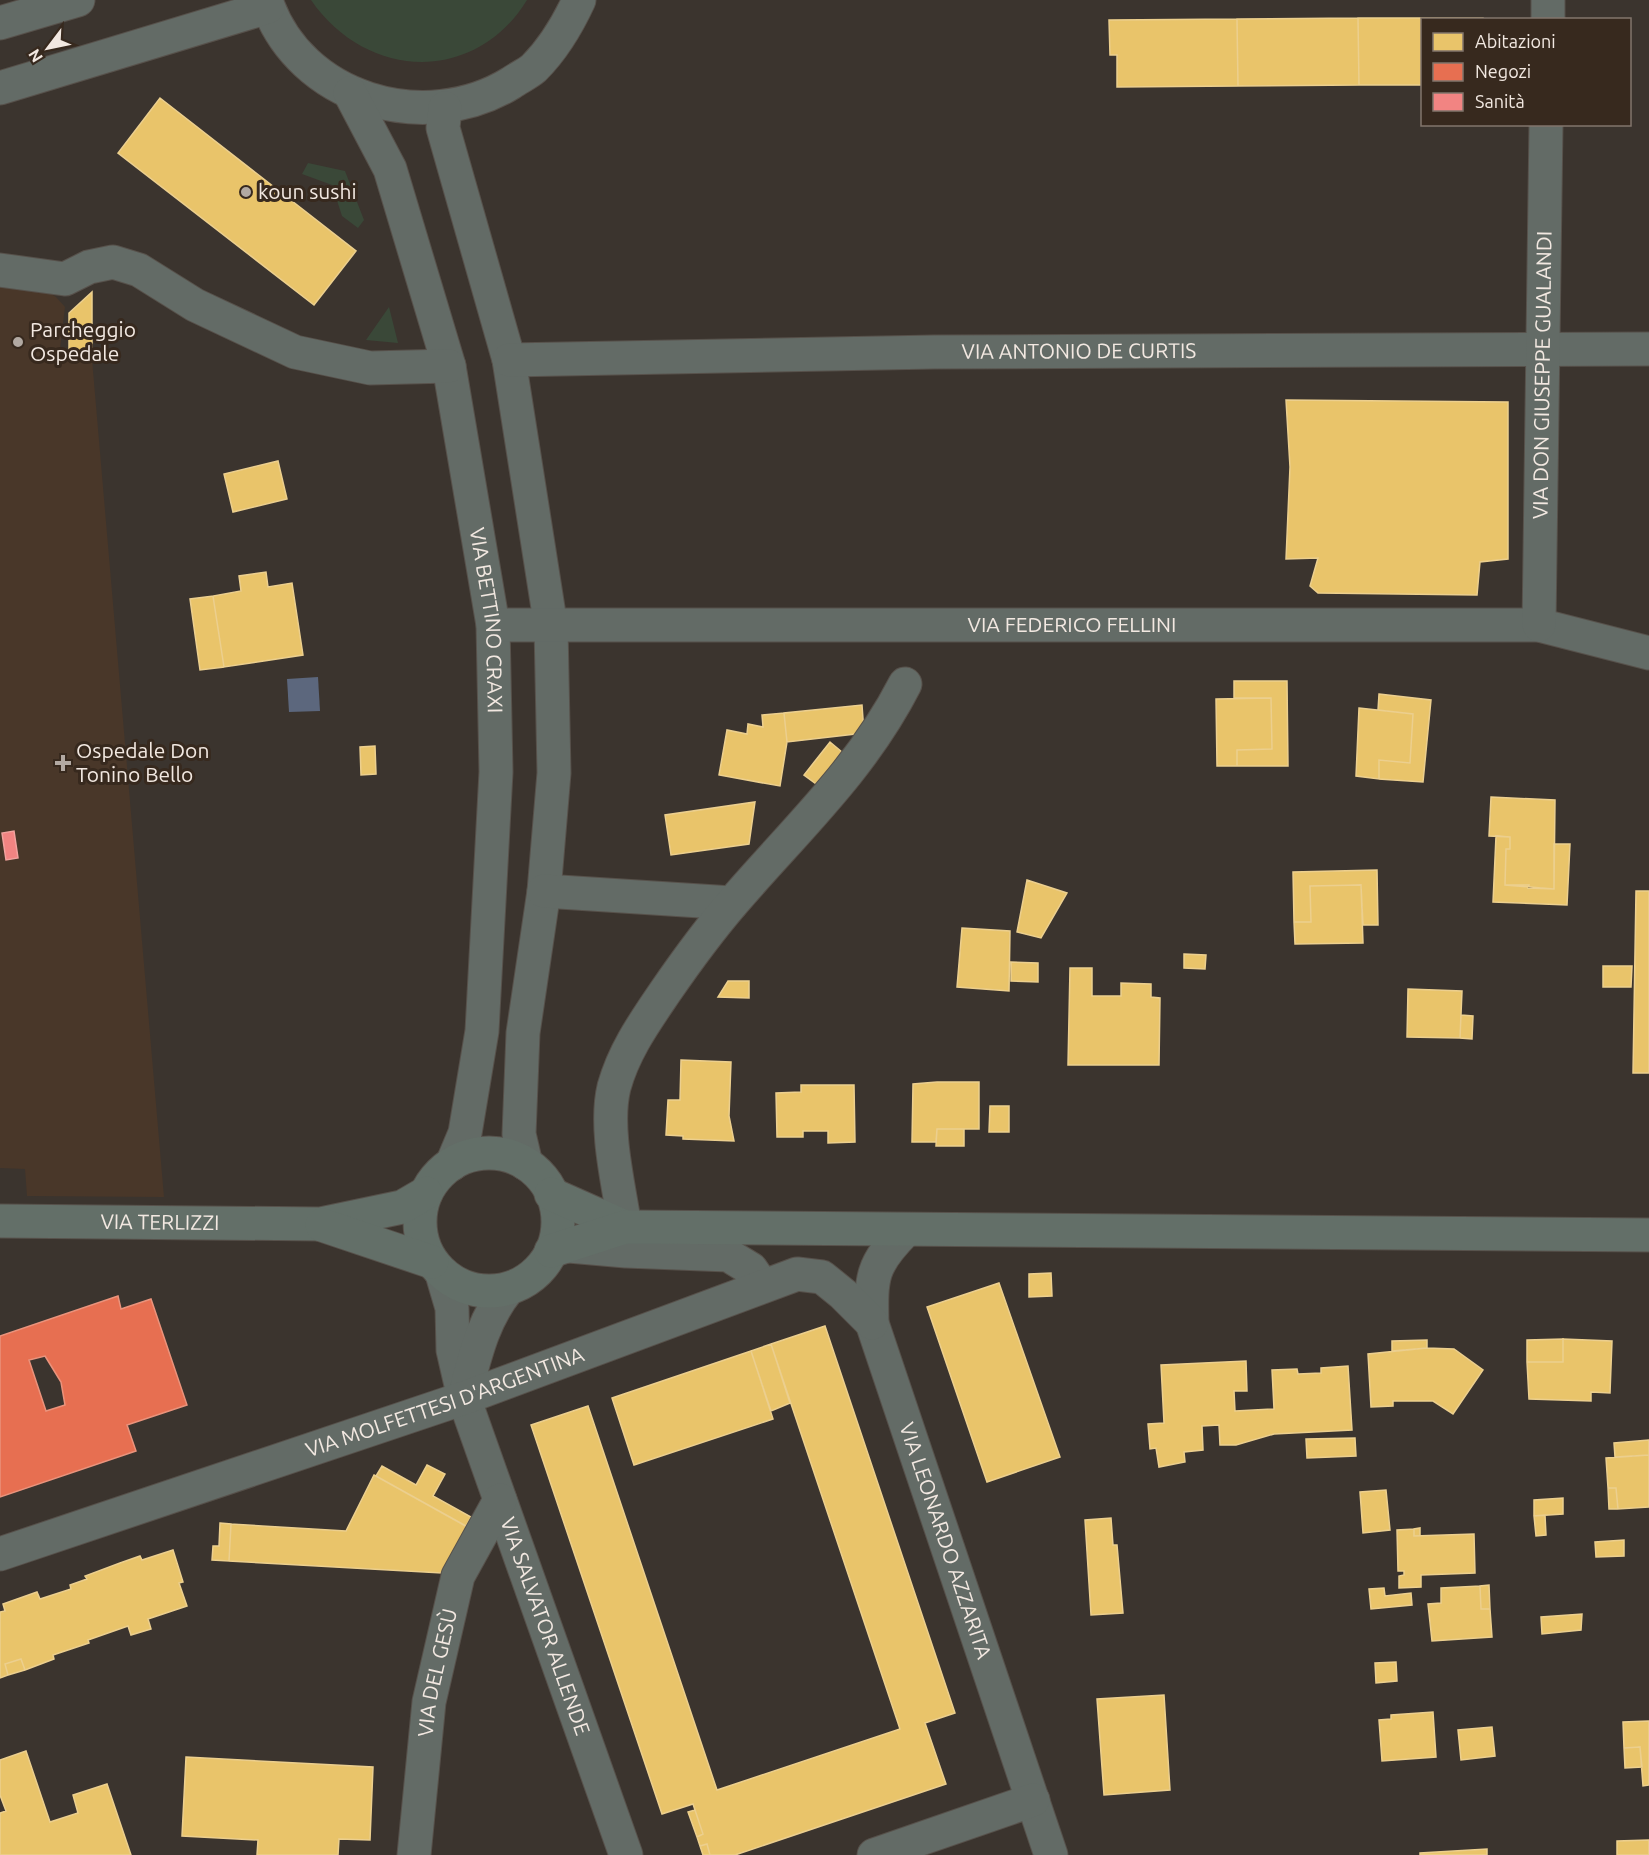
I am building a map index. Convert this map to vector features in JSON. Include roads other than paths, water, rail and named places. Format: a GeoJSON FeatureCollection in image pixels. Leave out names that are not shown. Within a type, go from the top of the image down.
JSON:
{"type":"FeatureCollection","features":[{"type":"Feature","properties":{"kind":"main road"},"geometry":{"type":"LineString","coordinates":[[560,1249],[557,1213],[551,1194],[541,1177],[526,1164],[508,1156],[489,1153],[469,1156],[452,1164],[436,1177],[426,1193],[420,1212],[420,1232],[437,1268],[469,1289],[489,1291],[508,1289],[526,1281],[560,1249],[625,1227],[905,1231],[1649,1235]]}},
{"type":"Feature","properties":{"kind":"main road","name":"VIA TERLIZZI"},"geometry":{"type":"LineString","coordinates":[[0,1221],[321,1224],[402,1208],[426,1193]]}},
{"type":"Feature","properties":{"kind":"main road"},"geometry":{"type":"LineString","coordinates":[[551,1194],[625,1227]]}},
{"type":"Feature","properties":{"kind":"main road","name":"VIA TERLIZZI"},"geometry":{"type":"LineString","coordinates":[[321,1224],[397,1248],[437,1268]]}},
{"type":"Feature","properties":{"kind":"street"},"geometry":{"type":"LineString","coordinates":[[0,23],[78,0]]}},
{"type":"Feature","properties":{"kind":"street"},"geometry":{"type":"LineString","coordinates":[[0,88],[267,3],[288,42],[316,71],[350,93],[396,107],[444,108],[491,95],[532,69],[564,32],[579,0]]}},
{"type":"Feature","properties":{"kind":"street"},"geometry":{"type":"LineString","coordinates":[[1548,0],[1548,18]]}},
{"type":"Feature","properties":{"kind":"street","name":"VIA BETTINO CRAXI"},"geometry":{"type":"LineString","coordinates":[[350,93],[390,169],[450,366],[493,625],[496,772],[482,1031],[465,1133],[452,1164]]}},
{"type":"Feature","properties":{"kind":"street"},"geometry":{"type":"LineString","coordinates":[[444,108],[443,128],[510,360],[551,627],[554,773],[544,891],[523,1033],[519,1134],[526,1164]]}},
{"type":"Feature","properties":{"kind":"street","name":"VIA DON GIUSEPPE GUALANDI"},"geometry":{"type":"LineString","coordinates":[[1539,625],[1546,126]]}},
{"type":"Feature","properties":{"kind":"street"},"geometry":{"type":"LineString","coordinates":[[0,270],[65,279],[89,267],[113,262],[139,270],[195,305],[295,352],[370,368],[450,366]]}},
{"type":"Feature","properties":{"kind":"street","name":"VIA ANTONIO DE CURTIS"},"geometry":{"type":"LineString","coordinates":[[510,360],[946,351],[1544,347],[1649,349]]}},
{"type":"Feature","properties":{"kind":"street","name":"VIA FEDERICO FELLINI"},"geometry":{"type":"LineString","coordinates":[[493,625],[551,627],[1539,625],[1649,652]]}},
{"type":"Feature","properties":{"kind":"street"},"geometry":{"type":"LineString","coordinates":[[625,1227],[612,1132],[614,1089],[628,1046],[688,958],[732,903],[840,785],[891,710],[904,684]]}},
{"type":"Feature","properties":{"kind":"street"},"geometry":{"type":"LineString","coordinates":[[544,891],[732,903]]}},
{"type":"Feature","properties":{"kind":"street","name":"VIA LEONARDO AZZARITA"},"geometry":{"type":"LineString","coordinates":[[905,1231],[886,1249],[871,1278],[872,1323],[1051,1855]]}},
{"type":"Feature","properties":{"kind":"street"},"geometry":{"type":"LineString","coordinates":[[560,1249],[728,1255],[752,1269],[762,1285]]}},
{"type":"Feature","properties":{"kind":"street","name":"VIA SALVATOR ALLENDE"},"geometry":{"type":"LineString","coordinates":[[437,1268],[452,1308],[453,1350],[464,1398],[626,1855]]}},
{"type":"Feature","properties":{"kind":"street","name":"VIA MOLFETTESI D'ARGENTINA"},"geometry":{"type":"LineString","coordinates":[[0,1554],[464,1398],[762,1285],[797,1274],[822,1277],[872,1323]]}},
{"type":"Feature","properties":{"kind":"street"},"geometry":{"type":"LineString","coordinates":[[464,1398],[486,1322],[508,1289]]}},
{"type":"Feature","properties":{"kind":"street","name":"VIA DEL GESÙ"},"geometry":{"type":"LineString","coordinates":[[414,1855],[429,1702],[458,1576],[500,1500]]}},
{"type":"Feature","properties":{"kind":"street"},"geometry":{"type":"LineString","coordinates":[[874,1855],[1033,1800]]}},
{"type":"Feature","properties":{"kind":"water"},"geometry":{"type":"Polygon","coordinates":[[[318,677],[320,711],[289,712],[287,679],[318,677]]]}},
{"type":"Feature","properties":{"kind":"place","name":"koun sushi"},"geometry":{"type":"Point","coordinates":[246,192]}},
{"type":"Feature","properties":{"kind":"place","name":"Parcheggio Ospedale"},"geometry":{"type":"Point","coordinates":[18,342]}},
{"type":"Feature","properties":{"kind":"place","name":"Ospedale Don Tonino Bello"},"geometry":{"type":"Point","coordinates":[63,763]}}]}
